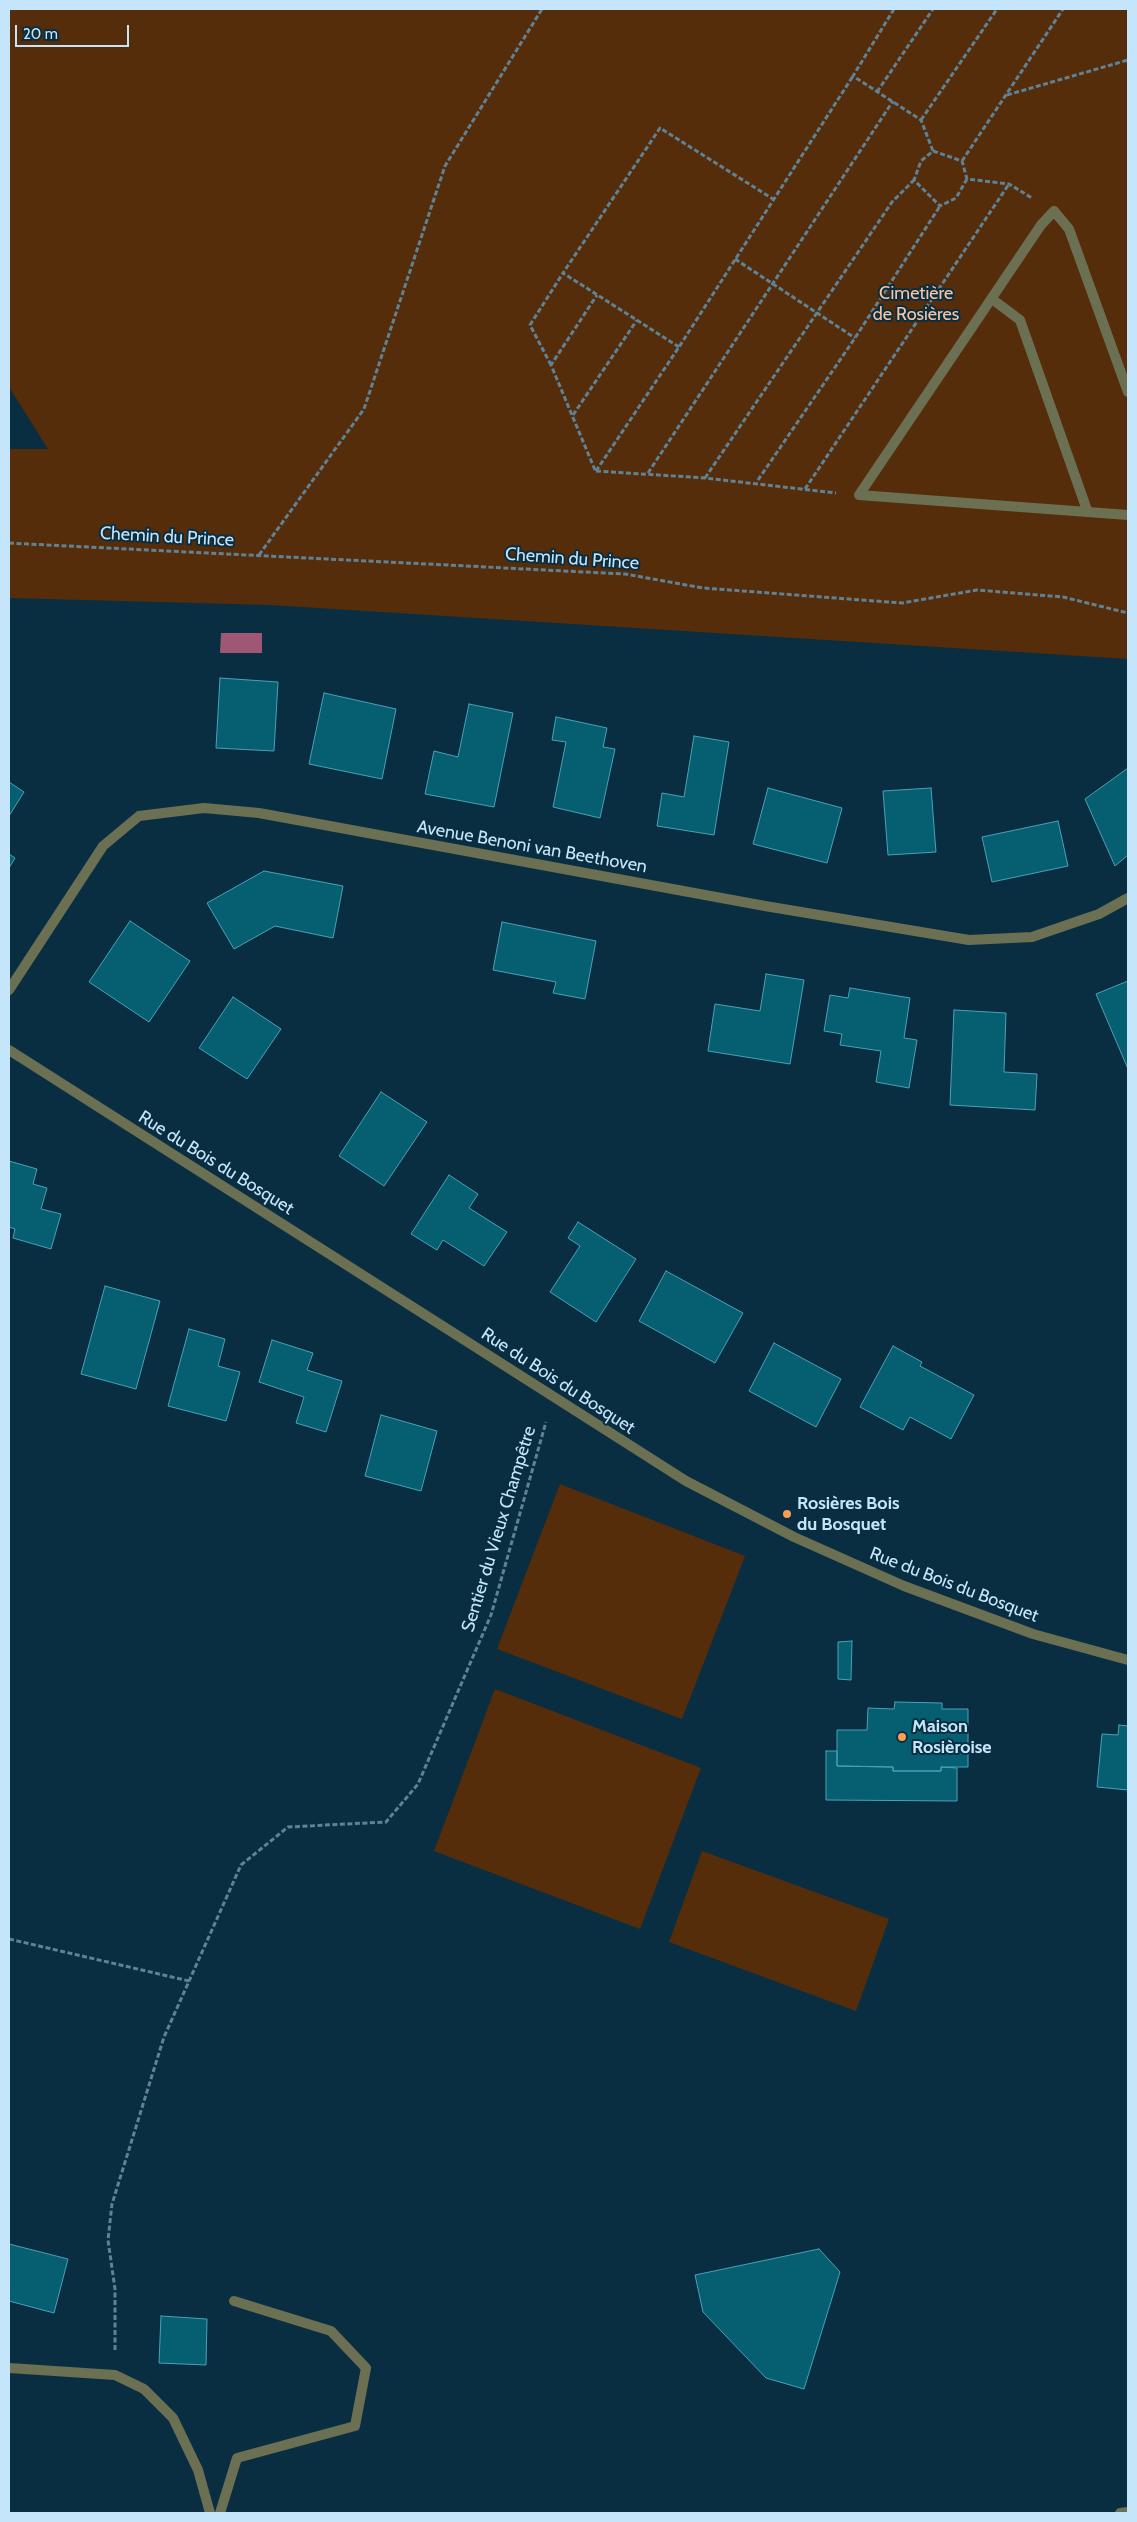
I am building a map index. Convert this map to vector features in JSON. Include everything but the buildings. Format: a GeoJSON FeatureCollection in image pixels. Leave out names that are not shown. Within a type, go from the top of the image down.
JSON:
{"type":"FeatureCollection","features":[{"type":"Feature","properties":{"kind":"street"},"geometry":{"type":"LineString","coordinates":[[859,495],[992,299],[1040,224],[1054,211],[1069,229],[1128,392]]}},
{"type":"Feature","properties":{"kind":"street"},"geometry":{"type":"LineString","coordinates":[[992,299],[1020,320],[1087,510]]}},
{"type":"Feature","properties":{"kind":"street"},"geometry":{"type":"LineString","coordinates":[[859,495],[1087,510],[1128,515]]}},
{"type":"Feature","properties":{"kind":"street","name":"Avenue Benoni van Beethoven"},"geometry":{"type":"LineString","coordinates":[[9,990],[103,846],[138,816],[204,808],[259,813],[765,906],[969,940],[1032,937],[1099,914],[1128,898]]}},
{"type":"Feature","properties":{"kind":"street","name":"Rue du Bois du Bosquet"},"geometry":{"type":"LineString","coordinates":[[9,1050],[686,1482],[794,1537],[904,1586],[1024,1630],[1128,1660]]}},
{"type":"Feature","properties":{"kind":"street"},"geometry":{"type":"LineString","coordinates":[[220,2513],[237,2458],[354,2426],[366,2368],[331,2331],[234,2301]]}},
{"type":"Feature","properties":{"kind":"street"},"geometry":{"type":"LineString","coordinates":[[9,2368],[115,2376],[144,2389],[173,2418],[198,2470],[210,2513]]}},
{"type":"Feature","properties":{"kind":"street"},"geometry":{"type":"LineString","coordinates":[[1120,2513],[1128,2512]]}},
{"type":"Feature","properties":{"kind":"path"},"geometry":{"type":"LineString","coordinates":[[259,556],[364,409],[445,166],[542,9]]}},
{"type":"Feature","properties":{"kind":"path"},"geometry":{"type":"LineString","coordinates":[[596,471],[679,347],[894,9]]}},
{"type":"Feature","properties":{"kind":"path"},"geometry":{"type":"LineString","coordinates":[[877,92],[933,9]]}},
{"type":"Feature","properties":{"kind":"path"},"geometry":{"type":"LineString","coordinates":[[921,120],[997,9]]}},
{"type":"Feature","properties":{"kind":"path"},"geometry":{"type":"LineString","coordinates":[[962,161],[1063,9]]}},
{"type":"Feature","properties":{"kind":"path"},"geometry":{"type":"LineString","coordinates":[[1006,95],[1128,60]]}},
{"type":"Feature","properties":{"kind":"path"},"geometry":{"type":"LineString","coordinates":[[852,76],[921,120],[933,151],[962,161]]}},
{"type":"Feature","properties":{"kind":"path"},"geometry":{"type":"LineString","coordinates":[[648,473],[893,101]]}},
{"type":"Feature","properties":{"kind":"path"},"geometry":{"type":"LineString","coordinates":[[596,471],[551,365],[530,325],[563,274],[660,128],[773,199]]}},
{"type":"Feature","properties":{"kind":"path"},"geometry":{"type":"LineString","coordinates":[[705,478],[892,202],[914,180],[921,162],[933,151]]}},
{"type":"Feature","properties":{"kind":"path"},"geometry":{"type":"LineString","coordinates":[[962,161],[968,178]]}},
{"type":"Feature","properties":{"kind":"path"},"geometry":{"type":"LineString","coordinates":[[968,178],[1010,184],[1054,211]]}},
{"type":"Feature","properties":{"kind":"path"},"geometry":{"type":"LineString","coordinates":[[758,480],[855,338],[940,206],[956,198],[968,178]]}},
{"type":"Feature","properties":{"kind":"path"},"geometry":{"type":"LineString","coordinates":[[914,180],[940,206]]}},
{"type":"Feature","properties":{"kind":"path"},"geometry":{"type":"LineString","coordinates":[[804,489],[1010,184]]}},
{"type":"Feature","properties":{"kind":"path"},"geometry":{"type":"LineString","coordinates":[[735,259],[855,338]]}},
{"type":"Feature","properties":{"kind":"path"},"geometry":{"type":"LineString","coordinates":[[563,274],[679,347]]}},
{"type":"Feature","properties":{"kind":"path"},"geometry":{"type":"LineString","coordinates":[[551,365],[597,295]]}},
{"type":"Feature","properties":{"kind":"path"},"geometry":{"type":"LineString","coordinates":[[573,415],[636,320]]}},
{"type":"Feature","properties":{"kind":"path"},"geometry":{"type":"LineString","coordinates":[[596,471],[705,478],[859,495]]}},
{"type":"Feature","properties":{"kind":"path","name":"Chemin du Prince"},"geometry":{"type":"LineString","coordinates":[[9,543],[625,574],[703,588],[902,603],[977,590],[1063,597],[1128,613]]}},
{"type":"Feature","properties":{"kind":"path","name":"Sentier du Vieux Champêtre"},"geometry":{"type":"LineString","coordinates":[[115,2376],[115,2289],[108,2240],[112,2204],[164,2037],[189,1981],[241,1865],[288,1827],[386,1822],[418,1784],[491,1615],[553,1397]]}},
{"type":"Feature","properties":{"kind":"path"},"geometry":{"type":"LineString","coordinates":[[9,1939],[189,1981]]}},
{"type":"Feature","properties":{"kind":"green space","name":"Cimetière de Rosières"},"geometry":{"type":"Polygon","coordinates":[[[9,9],[1128,9],[1128,659],[271,605],[9,598],[9,449],[48,449],[9,387],[9,9]]]}},
{"type":"Feature","properties":{"kind":"green space"},"geometry":{"type":"Polygon","coordinates":[[[560,1484],[745,1556],[682,1719],[497,1649],[560,1484]]]}},
{"type":"Feature","properties":{"kind":"green space"},"geometry":{"type":"Polygon","coordinates":[[[495,1689],[701,1768],[640,1929],[434,1851],[495,1689]]]}},
{"type":"Feature","properties":{"kind":"green space"},"geometry":{"type":"Polygon","coordinates":[[[702,1851],[889,1919],[856,2011],[669,1942],[702,1851]]]}},
{"type":"Feature","properties":{"kind":"shaded area"},"geometry":{"type":"Polygon","coordinates":[[[221,633],[262,633],[262,653],[220,653],[221,633]]]}},
{"type":"Feature","properties":{"kind":"place","name":"Rosières Bois du Bosquet"},"geometry":{"type":"Point","coordinates":[787,1514]}},
{"type":"Feature","properties":{"kind":"place","name":"Maison Rosièroise"},"geometry":{"type":"Point","coordinates":[902,1737]}}]}
